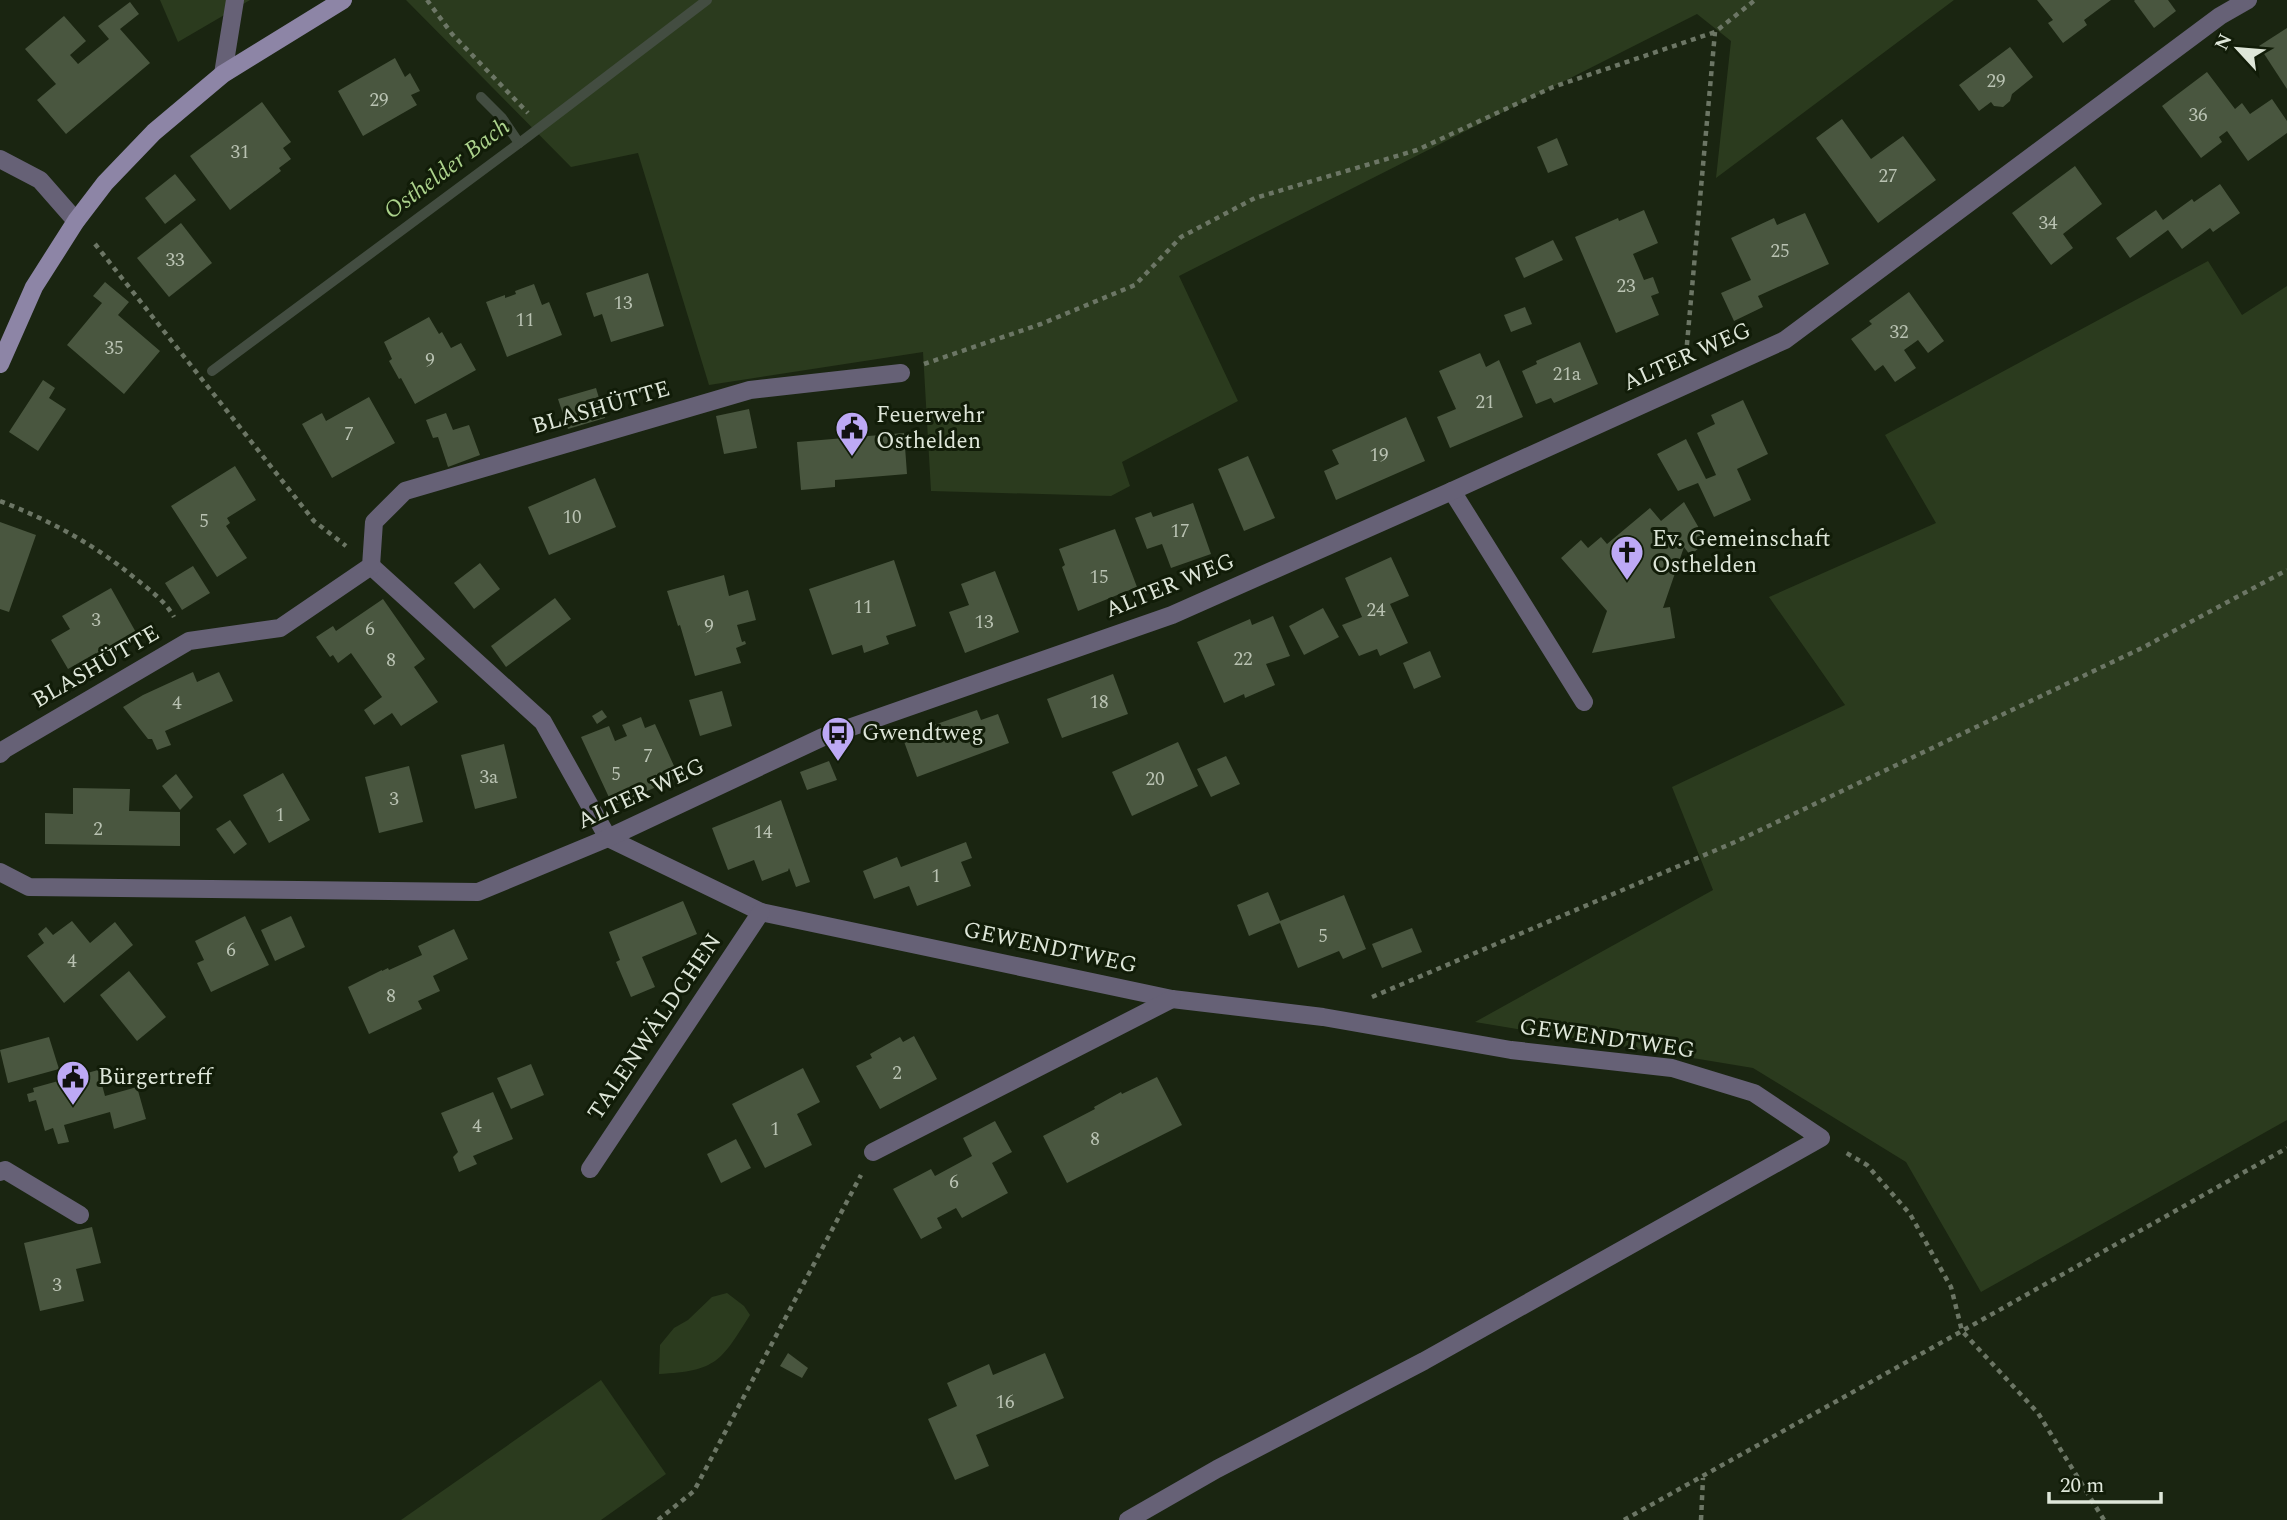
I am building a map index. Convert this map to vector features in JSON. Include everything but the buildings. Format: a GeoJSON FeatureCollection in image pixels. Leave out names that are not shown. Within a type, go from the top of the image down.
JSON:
{"type":"FeatureCollection","features":[{"type":"Feature","properties":{"kind":"main road"},"geometry":{"type":"LineString","coordinates":[[0,363],[34,287],[76,221],[105,183],[153,132],[223,74],[343,0]]}},
{"type":"Feature","properties":{"kind":"street"},"geometry":{"type":"LineString","coordinates":[[223,74],[235,0]]}},
{"type":"Feature","properties":{"kind":"street","name":"ALTER WEG"},"geometry":{"type":"LineString","coordinates":[[0,872],[29,887],[478,892],[608,838],[823,737],[1172,615],[1785,340],[2220,16],[2248,0]]}},
{"type":"Feature","properties":{"kind":"street"},"geometry":{"type":"LineString","coordinates":[[0,159],[40,180],[76,221]]}},
{"type":"Feature","properties":{"kind":"street","name":"BLASHÜTTE"},"geometry":{"type":"LineString","coordinates":[[0,754],[190,641],[280,628],[371,566],[374,522],[405,491],[750,390],[901,373]]}},
{"type":"Feature","properties":{"kind":"street"},"geometry":{"type":"LineString","coordinates":[[1452,491],[1584,702]]}},
{"type":"Feature","properties":{"kind":"street"},"geometry":{"type":"LineString","coordinates":[[371,566],[543,722],[608,838]]}},
{"type":"Feature","properties":{"kind":"street","name":"GEWENDTWEG"},"geometry":{"type":"LineString","coordinates":[[608,838],[761,912],[1172,999],[1322,1017],[1511,1050],[1672,1068],[1754,1093],[1821,1138]]}},
{"type":"Feature","properties":{"kind":"street","name":"TALENWÄLDCHEN"},"geometry":{"type":"LineString","coordinates":[[590,1169],[761,912]]}},
{"type":"Feature","properties":{"kind":"street"},"geometry":{"type":"LineString","coordinates":[[873,1152],[1172,999]]}},
{"type":"Feature","properties":{"kind":"street"},"geometry":{"type":"LineString","coordinates":[[1128,1520],[1217,1468],[1424,1361],[1821,1138]]}},
{"type":"Feature","properties":{"kind":"street"},"geometry":{"type":"LineString","coordinates":[[0,1172],[5,1170],[80,1215]]}},
{"type":"Feature","properties":{"kind":"path"},"geometry":{"type":"LineString","coordinates":[[427,0],[452,34],[528,113]]}},
{"type":"Feature","properties":{"kind":"path"},"geometry":{"type":"LineString","coordinates":[[901,373],[1041,324],[1135,285],[1181,237],[1255,198],[1417,150],[1553,87],[1715,32],[1755,0]]}},
{"type":"Feature","properties":{"kind":"path"},"geometry":{"type":"LineString","coordinates":[[1684,385],[1715,32]]}},
{"type":"Feature","properties":{"kind":"path"},"geometry":{"type":"LineString","coordinates":[[76,221],[314,521],[371,566]]}},
{"type":"Feature","properties":{"kind":"path"},"geometry":{"type":"LineString","coordinates":[[0,501],[41,517],[104,553],[166,603],[190,641]]}},
{"type":"Feature","properties":{"kind":"path"},"geometry":{"type":"LineString","coordinates":[[1322,1017],[1735,842],[2144,647],[2287,570]]}},
{"type":"Feature","properties":{"kind":"path"},"geometry":{"type":"LineString","coordinates":[[1821,1138],[1867,1165],[1910,1214],[1951,1287],[1962,1331],[2038,1413],[2104,1520]]}},
{"type":"Feature","properties":{"kind":"path"},"geometry":{"type":"LineString","coordinates":[[1624,1520],[2287,1148]]}},
{"type":"Feature","properties":{"kind":"path"},"geometry":{"type":"LineString","coordinates":[[658,1520],[694,1491],[873,1152]]}},
{"type":"Feature","properties":{"kind":"path"},"geometry":{"type":"LineString","coordinates":[[1701,1520],[1703,1477]]}},
{"type":"Feature","properties":{"kind":"green space"},"geometry":{"type":"Polygon","coordinates":[[[160,0],[250,0],[178,42],[160,0]]]}},
{"type":"Feature","properties":{"kind":"green space"},"geometry":{"type":"Polygon","coordinates":[[[406,0],[1954,0],[1716,178],[1731,41],[1697,14],[1179,276],[1238,401],[1122,462],[1130,486],[1111,496],[931,491],[923,352],[709,385],[638,153],[571,167],[406,0]]]}},
{"type":"Feature","properties":{"kind":"green space"},"geometry":{"type":"Polygon","coordinates":[[[2208,261],[2242,315],[2287,286],[2287,1120],[1981,1292],[1906,1162],[1753,1068],[1475,1022],[1713,890],[1672,787],[1845,705],[1769,597],[1936,523],[1885,435],[2208,261]]]}},
{"type":"Feature","properties":{"kind":"green space"},"geometry":{"type":"Polygon","coordinates":[[[727,1293],[744,1306],[750,1315],[724,1353],[715,1361],[694,1370],[659,1374],[660,1345],[674,1328],[688,1320],[712,1297],[727,1293]]]}},
{"type":"Feature","properties":{"kind":"green space"},"geometry":{"type":"Polygon","coordinates":[[[601,1380],[666,1474],[601,1520],[401,1520],[601,1380]]]}},
{"type":"Feature","properties":{"kind":"waterway","name":"Osthelder Bach"},"geometry":{"type":"LineString","coordinates":[[212,371],[707,0]]}},
{"type":"Feature","properties":{"kind":"waterway"},"geometry":{"type":"LineString","coordinates":[[481,97],[502,118],[519,143]]}},
{"type":"Feature","properties":{"kind":"place","name":"Feuerwehr Osthelden"},"geometry":{"type":"Point","coordinates":[852,458]}},
{"type":"Feature","properties":{"kind":"place","name":"Ev. Gemeinschaft Osthelden"},"geometry":{"type":"Point","coordinates":[1627,582]}},
{"type":"Feature","properties":{"kind":"place","name":"Gwendtweg"},"geometry":{"type":"Point","coordinates":[838,763]}},
{"type":"Feature","properties":{"kind":"place","name":"Bürgertreff"},"geometry":{"type":"Point","coordinates":[73,1107]}}]}
